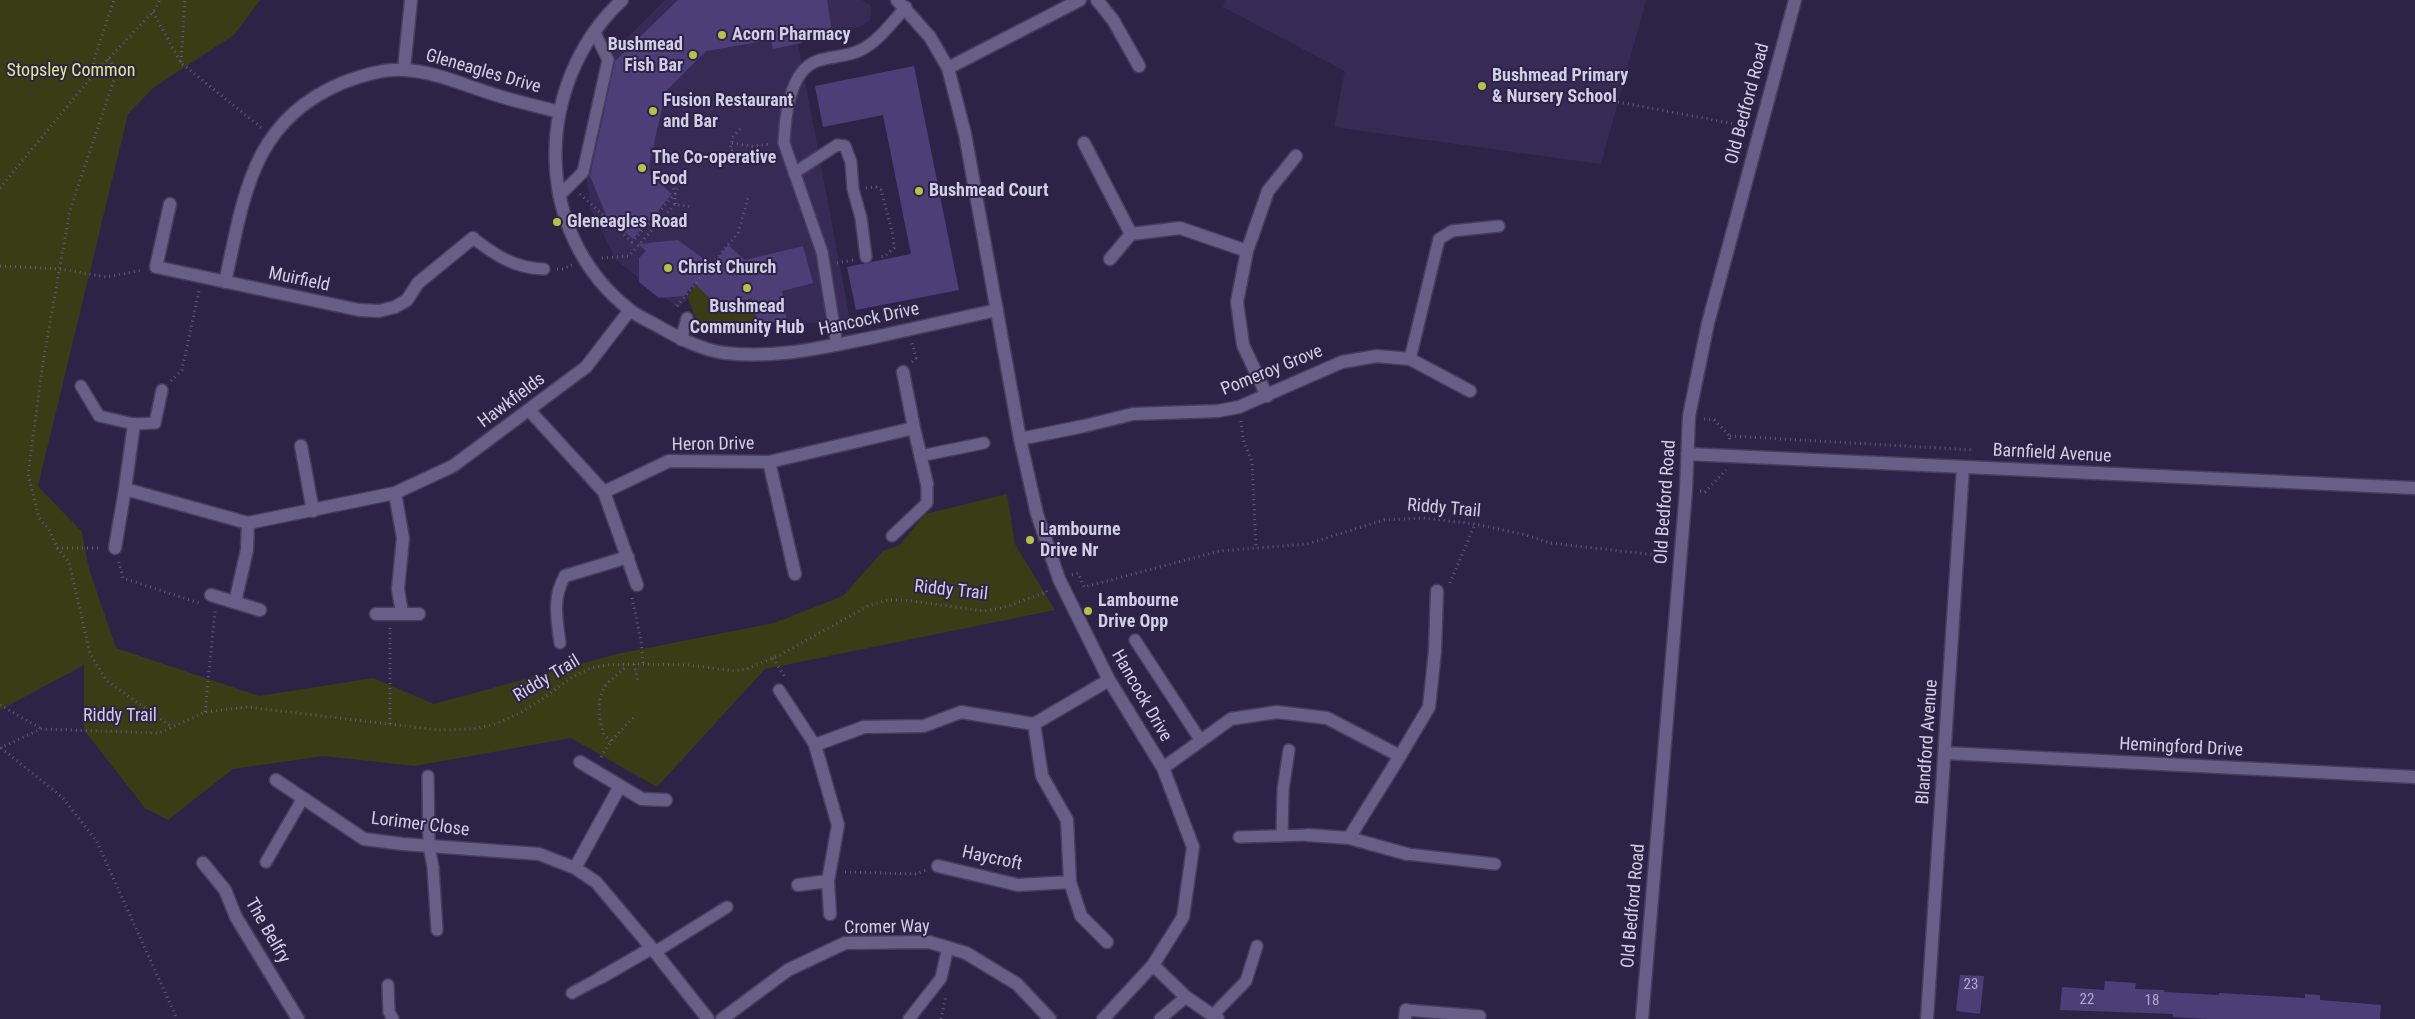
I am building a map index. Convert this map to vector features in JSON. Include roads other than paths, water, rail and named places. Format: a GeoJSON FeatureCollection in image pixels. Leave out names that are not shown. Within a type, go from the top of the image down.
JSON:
{"type":"FeatureCollection","features":[{"type":"Feature","properties":{"kind":"street"},"geometry":{"type":"LineString","coordinates":[[404,69],[411,0]]}},
{"type":"Feature","properties":{"kind":"street","name":"Hancock Drive"},"geometry":{"type":"LineString","coordinates":[[622,0],[594,31],[569,79],[559,112],[554,152],[560,196],[568,227],[585,258],[607,288],[630,310],[682,340],[724,353],[786,354],[837,345],[997,310]]}},
{"type":"Feature","properties":{"kind":"street"},"geometry":{"type":"LineString","coordinates":[[948,68],[1080,0]]}},
{"type":"Feature","properties":{"kind":"street"},"geometry":{"type":"LineString","coordinates":[[1098,0],[1113,20],[1139,66]]}},
{"type":"Feature","properties":{"kind":"street","name":"Old Bedford Road"},"geometry":{"type":"LineString","coordinates":[[1642,1019],[1685,500],[1689,416],[1708,322],[1795,0]]}},
{"type":"Feature","properties":{"kind":"street","name":"Hancock Drive"},"geometry":{"type":"LineString","coordinates":[[902,4],[930,37],[948,68],[965,134],[1020,439],[1037,514],[1059,578],[1109,680],[1163,768],[1193,848],[1183,917],[1153,965],[1103,1019]]}},
{"type":"Feature","properties":{"kind":"street","name":"Gleneagles Drive"},"geometry":{"type":"LineString","coordinates":[[225,282],[246,187],[262,154],[278,129],[302,106],[328,89],[355,78],[404,69],[444,76],[496,95],[559,112]]}},
{"type":"Feature","properties":{"kind":"street"},"geometry":{"type":"LineString","coordinates":[[1084,143],[1131,234]]}},
{"type":"Feature","properties":{"kind":"street"},"geometry":{"type":"LineString","coordinates":[[1267,396],[1243,345],[1237,302],[1247,251],[1268,191],[1296,156]]}},
{"type":"Feature","properties":{"kind":"street","name":"Muirfield"},"geometry":{"type":"LineString","coordinates":[[170,204],[156,267],[359,310],[379,311],[395,307],[407,300],[418,283],[473,238]]}},
{"type":"Feature","properties":{"kind":"street"},"geometry":{"type":"LineString","coordinates":[[1110,259],[1131,234],[1180,228],[1247,251]]}},
{"type":"Feature","properties":{"kind":"street","name":"Hawkfields"},"geometry":{"type":"LineString","coordinates":[[125,489],[248,523],[395,493],[453,466],[586,367],[630,310]]}},
{"type":"Feature","properties":{"kind":"street","name":"Pomeroy Grove"},"geometry":{"type":"LineString","coordinates":[[1020,439],[1132,414],[1218,411],[1239,407],[1342,362],[1377,356],[1410,359],[1470,391]]}},
{"type":"Feature","properties":{"kind":"street"},"geometry":{"type":"LineString","coordinates":[[903,372],[927,484]]}},
{"type":"Feature","properties":{"kind":"street"},"geometry":{"type":"LineString","coordinates":[[529,410],[604,492],[637,585]]}},
{"type":"Feature","properties":{"kind":"street"},"geometry":{"type":"LineString","coordinates":[[115,548],[134,424]]}},
{"type":"Feature","properties":{"kind":"street","name":"Heron Drive"},"geometry":{"type":"LineString","coordinates":[[604,492],[669,461],[769,462],[914,428]]}},
{"type":"Feature","properties":{"kind":"street"},"geometry":{"type":"LineString","coordinates":[[301,446],[313,511]]}},
{"type":"Feature","properties":{"kind":"street","name":"Barnfield Avenue"},"geometry":{"type":"LineString","coordinates":[[1687,454],[2415,488]]}},
{"type":"Feature","properties":{"kind":"street","name":"Heron Drive"},"geometry":{"type":"LineString","coordinates":[[769,462],[795,574]]}},
{"type":"Feature","properties":{"kind":"street","name":"Blandford Avenue"},"geometry":{"type":"LineString","coordinates":[[1927,1019],[1963,467]]}},
{"type":"Feature","properties":{"kind":"street"},"geometry":{"type":"LineString","coordinates":[[395,493],[403,538],[396,614]]}},
{"type":"Feature","properties":{"kind":"street"},"geometry":{"type":"LineString","coordinates":[[235,602],[247,550],[248,523]]}},
{"type":"Feature","properties":{"kind":"street"},"geometry":{"type":"LineString","coordinates":[[565,576],[628,557]]}},
{"type":"Feature","properties":{"kind":"street"},"geometry":{"type":"LineString","coordinates":[[1349,838],[1429,707],[1435,651],[1437,591]]}},
{"type":"Feature","properties":{"kind":"street"},"geometry":{"type":"LineString","coordinates":[[215,596],[260,610]]}},
{"type":"Feature","properties":{"kind":"street"},"geometry":{"type":"LineString","coordinates":[[376,614],[419,614]]}},
{"type":"Feature","properties":{"kind":"street"},"geometry":{"type":"LineString","coordinates":[[830,914],[829,876],[838,825],[815,745],[864,727],[924,726],[961,712],[1034,724],[1109,680]]}},
{"type":"Feature","properties":{"kind":"street"},"geometry":{"type":"LineString","coordinates":[[1163,768],[1230,719],[1277,712],[1327,718],[1400,756]]}},
{"type":"Feature","properties":{"kind":"street"},"geometry":{"type":"LineString","coordinates":[[1034,724],[1042,776],[1067,820],[1070,882],[1081,916],[1107,942]]}},
{"type":"Feature","properties":{"kind":"street","name":"Hemingford Drive"},"geometry":{"type":"LineString","coordinates":[[1945,753],[2415,777]]}},
{"type":"Feature","properties":{"kind":"street"},"geometry":{"type":"LineString","coordinates":[[580,762],[642,800],[666,800]]}},
{"type":"Feature","properties":{"kind":"street","name":"Lorimer Close"},"geometry":{"type":"LineString","coordinates":[[276,780],[364,839],[539,854],[575,868],[596,882],[654,950],[708,1019]]}},
{"type":"Feature","properties":{"kind":"street"},"geometry":{"type":"LineString","coordinates":[[575,868],[620,786]]}},
{"type":"Feature","properties":{"kind":"street"},"geometry":{"type":"LineString","coordinates":[[1308,835],[1349,838],[1407,854]]}},
{"type":"Feature","properties":{"kind":"street","name":"The Belfry"},"geometry":{"type":"LineString","coordinates":[[202,863],[225,890],[236,917],[298,1019]]}},
{"type":"Feature","properties":{"kind":"street","name":"Haycroft"},"geometry":{"type":"LineString","coordinates":[[938,866],[1018,885],[1070,882]]}},
{"type":"Feature","properties":{"kind":"street"},"geometry":{"type":"LineString","coordinates":[[798,885],[829,876]]}},
{"type":"Feature","properties":{"kind":"street","name":"Cromer Way"},"geometry":{"type":"LineString","coordinates":[[722,1019],[788,970],[845,943],[929,942],[966,953],[1017,984],[1050,1019]]}},
{"type":"Feature","properties":{"kind":"street"},"geometry":{"type":"LineString","coordinates":[[600,978],[654,950]]}},
{"type":"Feature","properties":{"kind":"street"},"geometry":{"type":"LineString","coordinates":[[1153,965],[1186,997],[1215,1017]]}},
{"type":"Feature","properties":{"kind":"lane"},"geometry":{"type":"LineString","coordinates":[[837,345],[822,252],[784,143],[784,128],[794,86],[806,68],[817,61],[842,57],[862,49],[902,4]]}},
{"type":"Feature","properties":{"kind":"lane"},"geometry":{"type":"LineString","coordinates":[[560,196],[583,172],[608,60],[594,31]]}},
{"type":"Feature","properties":{"kind":"lane"},"geometry":{"type":"LineString","coordinates":[[794,172],[840,145],[845,146],[849,155],[853,189],[861,218],[866,257]]}},
{"type":"Feature","properties":{"kind":"lane"},"geometry":{"type":"LineString","coordinates":[[1410,359],[1439,239],[1452,230],[1499,226]]}},
{"type":"Feature","properties":{"kind":"lane"},"geometry":{"type":"LineString","coordinates":[[473,238],[503,260],[531,269],[544,269]]}},
{"type":"Feature","properties":{"kind":"lane"},"geometry":{"type":"LineString","coordinates":[[682,340],[687,318]]}},
{"type":"Feature","properties":{"kind":"lane"},"geometry":{"type":"LineString","coordinates":[[81,386],[99,416],[134,424],[155,423],[162,390]]}},
{"type":"Feature","properties":{"kind":"lane"},"geometry":{"type":"LineString","coordinates":[[920,456],[984,442]]}},
{"type":"Feature","properties":{"kind":"lane"},"geometry":{"type":"LineString","coordinates":[[892,536],[927,503],[927,484]]}},
{"type":"Feature","properties":{"kind":"lane"},"geometry":{"type":"LineString","coordinates":[[560,643],[556,608],[558,586],[565,576]]}},
{"type":"Feature","properties":{"kind":"lane"},"geometry":{"type":"LineString","coordinates":[[1135,640],[1201,741]]}},
{"type":"Feature","properties":{"kind":"lane"},"geometry":{"type":"LineString","coordinates":[[779,690],[815,745]]}},
{"type":"Feature","properties":{"kind":"lane"},"geometry":{"type":"LineString","coordinates":[[1282,836],[1283,790],[1289,750]]}},
{"type":"Feature","properties":{"kind":"lane"},"geometry":{"type":"LineString","coordinates":[[428,776],[429,846],[437,930]]}},
{"type":"Feature","properties":{"kind":"lane"},"geometry":{"type":"LineString","coordinates":[[266,862],[303,798]]}},
{"type":"Feature","properties":{"kind":"lane"},"geometry":{"type":"LineString","coordinates":[[1239,837],[1308,835]]}},
{"type":"Feature","properties":{"kind":"lane"},"geometry":{"type":"LineString","coordinates":[[1407,854],[1495,864]]}},
{"type":"Feature","properties":{"kind":"lane"},"geometry":{"type":"LineString","coordinates":[[654,950],[727,907]]}},
{"type":"Feature","properties":{"kind":"lane"},"geometry":{"type":"LineString","coordinates":[[1215,1017],[1246,981],[1257,946]]}},
{"type":"Feature","properties":{"kind":"lane"},"geometry":{"type":"LineString","coordinates":[[909,1019],[941,978],[948,948]]}},
{"type":"Feature","properties":{"kind":"lane"},"geometry":{"type":"LineString","coordinates":[[572,993],[600,978]]}},
{"type":"Feature","properties":{"kind":"lane"},"geometry":{"type":"LineString","coordinates":[[388,985],[389,1012],[393,1019]]}},
{"type":"Feature","properties":{"kind":"lane"},"geometry":{"type":"LineString","coordinates":[[1160,1019],[1186,997]]}},
{"type":"Feature","properties":{"kind":"lane"},"geometry":{"type":"LineString","coordinates":[[1406,1014],[1480,1016]]}},
{"type":"Feature","properties":{"kind":"place","name":"Acorn Pharmacy"},"geometry":{"type":"Point","coordinates":[722,35]}},
{"type":"Feature","properties":{"kind":"place","name":"Bushmead Fish Bar"},"geometry":{"type":"Point","coordinates":[693,55]}},
{"type":"Feature","properties":{"kind":"place","name":"Bushmead Primary & Nursery School"},"geometry":{"type":"Point","coordinates":[1482,86]}},
{"type":"Feature","properties":{"kind":"place","name":"Fusion Restaurant and Bar"},"geometry":{"type":"Point","coordinates":[653,111]}},
{"type":"Feature","properties":{"kind":"place","name":"The Co-operative Food"},"geometry":{"type":"Point","coordinates":[642,168]}},
{"type":"Feature","properties":{"kind":"place","name":"Bushmead Court"},"geometry":{"type":"Point","coordinates":[919,191]}},
{"type":"Feature","properties":{"kind":"place","name":"Gleneagles Road"},"geometry":{"type":"Point","coordinates":[557,222]}},
{"type":"Feature","properties":{"kind":"place","name":"Christ Church"},"geometry":{"type":"Point","coordinates":[668,268]}},
{"type":"Feature","properties":{"kind":"place","name":"Bushmead Community Hub"},"geometry":{"type":"Point","coordinates":[747,288]}},
{"type":"Feature","properties":{"kind":"place","name":"Lambourne Drive Nr"},"geometry":{"type":"Point","coordinates":[1030,540]}},
{"type":"Feature","properties":{"kind":"place","name":"Lambourne Drive Opp"},"geometry":{"type":"Point","coordinates":[1088,611]}},
{"type":"Feature","properties":{"kind":"park label","name":"Stopsley Common"},"geometry":{"type":"Point","coordinates":[71,71]}}]}
